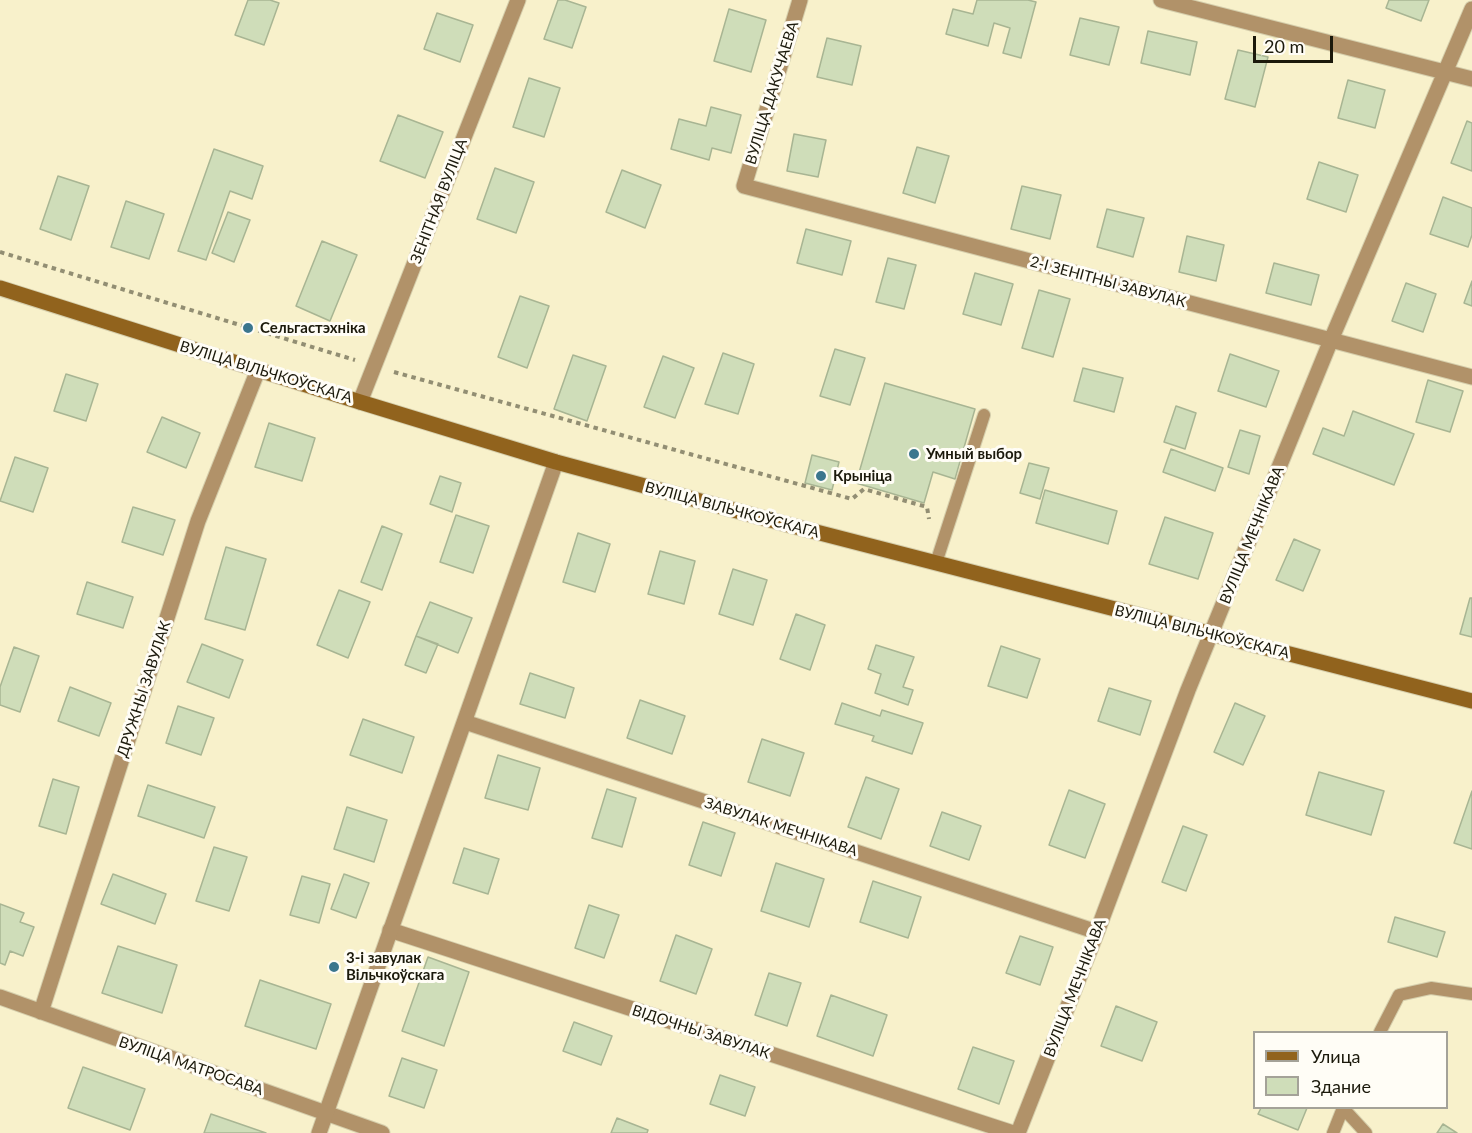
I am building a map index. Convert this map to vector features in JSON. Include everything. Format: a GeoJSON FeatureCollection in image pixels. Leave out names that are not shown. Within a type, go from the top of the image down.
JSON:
{"type":"FeatureCollection","features":[{"type":"Feature","properties":{"kind":"main road","name":"ВУЛІЦА ВІЛЬЧКОЎСКАГА"},"geometry":{"type":"LineString","coordinates":[[0,288],[556,462],[800,528],[1472,701]]}},
{"type":"Feature","properties":{"kind":"street","name":"ЗЕНІТНАЯ ВУЛІЦА"},"geometry":{"type":"LineString","coordinates":[[360,402],[518,0]]}},
{"type":"Feature","properties":{"kind":"street","name":"ВУЛІЦА ДАКУЧАЕВА"},"geometry":{"type":"LineString","coordinates":[[744,186],[800,0]]}},
{"type":"Feature","properties":{"kind":"street"},"geometry":{"type":"LineString","coordinates":[[1161,0],[1472,79]]}},
{"type":"Feature","properties":{"kind":"street","name":"ВУЛІЦА МЕЧНІКАВА"},"geometry":{"type":"LineString","coordinates":[[1018,1133],[1188,690],[1331,340],[1472,9]]}},
{"type":"Feature","properties":{"kind":"street","name":"2-І ЗЕНІТНЫ ЗАВУЛАК"},"geometry":{"type":"LineString","coordinates":[[744,186],[1472,377]]}},
{"type":"Feature","properties":{"kind":"street","name":"ДРУЖНЫ ЗАВУЛАК"},"geometry":{"type":"LineString","coordinates":[[40,1012],[198,521],[258,370]]}},
{"type":"Feature","properties":{"kind":"street"},"geometry":{"type":"LineString","coordinates":[[319,1133],[556,462]]}},
{"type":"Feature","properties":{"kind":"street","name":"ЗАВУЛАК МЕЧНІКАВА"},"geometry":{"type":"LineString","coordinates":[[465,722],[1097,932]]}},
{"type":"Feature","properties":{"kind":"street","name":"ВІДОЧНЫ ЗАВУЛАК"},"geometry":{"type":"LineString","coordinates":[[390,930],[1012,1133]]}},
{"type":"Feature","properties":{"kind":"street","name":"ВУЛІЦА МАТРОСАВА"},"geometry":{"type":"LineString","coordinates":[[0,997],[382,1133]]}},
{"type":"Feature","properties":{"kind":"lane"},"geometry":{"type":"LineString","coordinates":[[936,563],[984,415]]}},
{"type":"Feature","properties":{"kind":"lane"},"geometry":{"type":"LineString","coordinates":[[1381,1031],[1399,995],[1431,988],[1472,994]]}},
{"type":"Feature","properties":{"kind":"lane"},"geometry":{"type":"LineString","coordinates":[[1333,1133],[1343,1109]]}},
{"type":"Feature","properties":{"kind":"lane"},"geometry":{"type":"LineString","coordinates":[[1344,1109],[1366,1133]]}},
{"type":"Feature","properties":{"kind":"path"},"geometry":{"type":"LineString","coordinates":[[0,252],[374,366],[852,500],[864,489],[927,507],[930,527],[946,532]]}},
{"type":"Feature","properties":{"kind":"building"},"geometry":{"type":"Polygon","coordinates":[[[248,0],[270,0],[279,3],[264,45],[235,35],[248,0]]]}},
{"type":"Feature","properties":{"kind":"building"},"geometry":{"type":"Polygon","coordinates":[[[558,0],[586,7],[572,48],[544,39],[558,0]]]}},
{"type":"Feature","properties":{"kind":"building"},"geometry":{"type":"Polygon","coordinates":[[[977,0],[1036,2],[1021,58],[1003,53],[1010,28],[994,23],[988,46],[946,34],[953,9],[973,14],[977,0]]]}},
{"type":"Feature","properties":{"kind":"building"},"geometry":{"type":"Polygon","coordinates":[[[1389,0],[1429,0],[1421,21],[1386,8],[1389,0]]]}},
{"type":"Feature","properties":{"kind":"building"},"geometry":{"type":"Polygon","coordinates":[[[729,9],[766,20],[751,72],[714,61],[729,9]]]}},
{"type":"Feature","properties":{"kind":"building"},"geometry":{"type":"Polygon","coordinates":[[[437,13],[473,25],[460,62],[424,49],[437,13]]]}},
{"type":"Feature","properties":{"kind":"building"},"geometry":{"type":"Polygon","coordinates":[[[1080,18],[1119,27],[1109,65],[1070,55],[1080,18]]]}},
{"type":"Feature","properties":{"kind":"building"},"geometry":{"type":"Polygon","coordinates":[[[1148,31],[1197,42],[1190,75],[1141,63],[1148,31]]]}},
{"type":"Feature","properties":{"kind":"building"},"geometry":{"type":"Polygon","coordinates":[[[827,38],[861,46],[852,85],[817,77],[827,38]]]}},
{"type":"Feature","properties":{"kind":"building"},"geometry":{"type":"Polygon","coordinates":[[[1238,50],[1268,57],[1255,107],[1225,99],[1238,50]]]}},
{"type":"Feature","properties":{"kind":"building"},"geometry":{"type":"Polygon","coordinates":[[[529,78],[560,88],[544,137],[513,127],[529,78]]]}},
{"type":"Feature","properties":{"kind":"building"},"geometry":{"type":"Polygon","coordinates":[[[1348,80],[1385,90],[1375,128],[1338,118],[1348,80]]]}},
{"type":"Feature","properties":{"kind":"building"},"geometry":{"type":"Polygon","coordinates":[[[711,107],[741,115],[731,153],[712,148],[709,160],[671,149],[679,119],[706,126],[711,107]]]}},
{"type":"Feature","properties":{"kind":"building"},"geometry":{"type":"Polygon","coordinates":[[[398,115],[443,132],[425,178],[380,161],[398,115]]]}},
{"type":"Feature","properties":{"kind":"building"},"geometry":{"type":"Polygon","coordinates":[[[1467,121],[1472,123],[1472,171],[1451,163],[1467,121]]]}},
{"type":"Feature","properties":{"kind":"building"},"geometry":{"type":"Polygon","coordinates":[[[794,134],[826,140],[818,177],[787,171],[794,134]]]}},
{"type":"Feature","properties":{"kind":"building"},"geometry":{"type":"Polygon","coordinates":[[[917,147],[949,156],[935,203],[903,193],[917,147]]]}},
{"type":"Feature","properties":{"kind":"building"},"geometry":{"type":"Polygon","coordinates":[[[214,149],[263,166],[252,199],[230,191],[206,260],[178,251],[214,149]]]}},
{"type":"Feature","properties":{"kind":"building"},"geometry":{"type":"Polygon","coordinates":[[[1319,162],[1358,175],[1346,212],[1307,199],[1319,162]]]}},
{"type":"Feature","properties":{"kind":"building"},"geometry":{"type":"Polygon","coordinates":[[[495,168],[534,182],[516,233],[477,219],[495,168]]]}},
{"type":"Feature","properties":{"kind":"building"},"geometry":{"type":"Polygon","coordinates":[[[622,170],[661,185],[645,228],[606,212],[622,170]]]}},
{"type":"Feature","properties":{"kind":"building"},"geometry":{"type":"Polygon","coordinates":[[[58,176],[89,186],[71,240],[40,229],[58,176]]]}},
{"type":"Feature","properties":{"kind":"building"},"geometry":{"type":"Polygon","coordinates":[[[1022,186],[1061,195],[1050,239],[1011,229],[1022,186]]]}},
{"type":"Feature","properties":{"kind":"building"},"geometry":{"type":"Polygon","coordinates":[[[1443,197],[1472,208],[1472,235],[1468,247],[1430,234],[1443,197]]]}},
{"type":"Feature","properties":{"kind":"building"},"geometry":{"type":"Polygon","coordinates":[[[126,201],[164,214],[149,259],[111,247],[126,201]]]}},
{"type":"Feature","properties":{"kind":"building"},"geometry":{"type":"Polygon","coordinates":[[[1107,209],[1144,218],[1133,257],[1097,247],[1107,209]]]}},
{"type":"Feature","properties":{"kind":"building"},"geometry":{"type":"Polygon","coordinates":[[[228,212],[250,220],[234,262],[212,253],[228,212]]]}},
{"type":"Feature","properties":{"kind":"building"},"geometry":{"type":"Polygon","coordinates":[[[806,229],[851,241],[842,275],[797,263],[806,229]]]}},
{"type":"Feature","properties":{"kind":"building"},"geometry":{"type":"Polygon","coordinates":[[[1187,236],[1224,245],[1216,281],[1179,272],[1187,236]]]}},
{"type":"Feature","properties":{"kind":"building"},"geometry":{"type":"Polygon","coordinates":[[[322,241],[357,255],[330,321],[296,306],[322,241]]]}},
{"type":"Feature","properties":{"kind":"building"},"geometry":{"type":"Polygon","coordinates":[[[888,258],[916,265],[904,309],[876,302],[888,258]]]}},
{"type":"Feature","properties":{"kind":"building"},"geometry":{"type":"Polygon","coordinates":[[[1274,263],[1319,275],[1311,305],[1266,293],[1274,263]]]}},
{"type":"Feature","properties":{"kind":"building"},"geometry":{"type":"Polygon","coordinates":[[[975,273],[1013,284],[1001,325],[963,314],[975,273]]]}},
{"type":"Feature","properties":{"kind":"building"},"geometry":{"type":"Polygon","coordinates":[[[1472,281],[1472,306],[1464,303],[1472,281]]]}},
{"type":"Feature","properties":{"kind":"building"},"geometry":{"type":"Polygon","coordinates":[[[1406,283],[1436,294],[1423,332],[1392,321],[1406,283]]]}},
{"type":"Feature","properties":{"kind":"building"},"geometry":{"type":"Polygon","coordinates":[[[1039,290],[1070,299],[1053,357],[1022,348],[1039,290]]]}},
{"type":"Feature","properties":{"kind":"building"},"geometry":{"type":"Polygon","coordinates":[[[520,296],[549,306],[527,368],[498,357],[520,296]]]}},
{"type":"Feature","properties":{"kind":"building"},"geometry":{"type":"Polygon","coordinates":[[[835,349],[865,358],[850,405],[820,396],[835,349]]]}},
{"type":"Feature","properties":{"kind":"building"},"geometry":{"type":"Polygon","coordinates":[[[723,353],[754,364],[738,414],[705,404],[723,353]]]}},
{"type":"Feature","properties":{"kind":"building"},"geometry":{"type":"Polygon","coordinates":[[[1230,354],[1279,371],[1266,407],[1218,391],[1230,354]]]}},
{"type":"Feature","properties":{"kind":"building"},"geometry":{"type":"Polygon","coordinates":[[[573,355],[606,366],[587,421],[554,409],[573,355]]]}},
{"type":"Feature","properties":{"kind":"building"},"geometry":{"type":"Polygon","coordinates":[[[663,356],[694,368],[675,418],[644,407],[663,356]]]}},
{"type":"Feature","properties":{"kind":"building"},"geometry":{"type":"Polygon","coordinates":[[[1083,368],[1123,378],[1114,412],[1074,401],[1083,368]]]}},
{"type":"Feature","properties":{"kind":"building"},"geometry":{"type":"Polygon","coordinates":[[[66,374],[98,384],[86,421],[54,411],[66,374]]]}},
{"type":"Feature","properties":{"kind":"building"},"geometry":{"type":"Polygon","coordinates":[[[1428,380],[1463,391],[1450,432],[1416,422],[1428,380]]]}},
{"type":"Feature","properties":{"kind":"building"},"geometry":{"type":"Polygon","coordinates":[[[885,383],[975,409],[955,479],[933,472],[924,503],[856,483],[885,383]]]}},
{"type":"Feature","properties":{"kind":"building"},"geometry":{"type":"Polygon","coordinates":[[[1176,406],[1196,413],[1185,449],[1164,442],[1176,406]]]}},
{"type":"Feature","properties":{"kind":"building"},"geometry":{"type":"Polygon","coordinates":[[[1353,411],[1414,434],[1394,485],[1313,454],[1323,428],[1344,436],[1353,411]]]}},
{"type":"Feature","properties":{"kind":"building"},"geometry":{"type":"Polygon","coordinates":[[[162,417],[200,433],[186,468],[147,452],[162,417]]]}},
{"type":"Feature","properties":{"kind":"building"},"geometry":{"type":"Polygon","coordinates":[[[269,423],[315,438],[302,481],[255,467],[269,423]]]}},
{"type":"Feature","properties":{"kind":"building"},"geometry":{"type":"Polygon","coordinates":[[[1240,430],[1260,436],[1249,474],[1228,467],[1240,430]]]}},
{"type":"Feature","properties":{"kind":"building"},"geometry":{"type":"Polygon","coordinates":[[[1171,449],[1223,468],[1215,491],[1163,472],[1171,449]]]}},
{"type":"Feature","properties":{"kind":"building","name":"Крыніца"},"geometry":{"type":"Polygon","coordinates":[[[812,455],[839,462],[832,490],[805,483],[812,455]]]}},
{"type":"Feature","properties":{"kind":"building"},"geometry":{"type":"Polygon","coordinates":[[[15,457],[48,468],[33,512],[0,501],[15,457]]]}},
{"type":"Feature","properties":{"kind":"building"},"geometry":{"type":"Polygon","coordinates":[[[1029,463],[1049,468],[1040,499],[1020,493],[1029,463]]]}},
{"type":"Feature","properties":{"kind":"building"},"geometry":{"type":"Polygon","coordinates":[[[440,476],[461,483],[452,512],[430,504],[440,476]]]}},
{"type":"Feature","properties":{"kind":"building"},"geometry":{"type":"Polygon","coordinates":[[[1045,490],[1117,511],[1108,544],[1036,523],[1045,490]]]}},
{"type":"Feature","properties":{"kind":"building"},"geometry":{"type":"Polygon","coordinates":[[[133,507],[175,520],[163,555],[122,542],[133,507]]]}},
{"type":"Feature","properties":{"kind":"building"},"geometry":{"type":"Polygon","coordinates":[[[456,515],[489,526],[473,573],[440,562],[456,515]]]}},
{"type":"Feature","properties":{"kind":"building"},"geometry":{"type":"Polygon","coordinates":[[[1165,517],[1213,533],[1198,579],[1149,564],[1165,517]]]}},
{"type":"Feature","properties":{"kind":"building"},"geometry":{"type":"Polygon","coordinates":[[[382,526],[402,534],[382,590],[361,582],[382,526]]]}},
{"type":"Feature","properties":{"kind":"building"},"geometry":{"type":"Polygon","coordinates":[[[578,533],[610,544],[595,592],[563,582],[578,533]]]}},
{"type":"Feature","properties":{"kind":"building"},"geometry":{"type":"Polygon","coordinates":[[[1294,539],[1320,550],[1303,591],[1276,580],[1294,539]]]}},
{"type":"Feature","properties":{"kind":"building"},"geometry":{"type":"Polygon","coordinates":[[[226,547],[266,559],[245,630],[205,619],[226,547]]]}},
{"type":"Feature","properties":{"kind":"building"},"geometry":{"type":"Polygon","coordinates":[[[660,551],[695,561],[684,604],[648,594],[660,551]]]}},
{"type":"Feature","properties":{"kind":"building"},"geometry":{"type":"Polygon","coordinates":[[[733,569],[767,580],[753,625],[719,614],[733,569]]]}},
{"type":"Feature","properties":{"kind":"building"},"geometry":{"type":"Polygon","coordinates":[[[87,582],[133,597],[123,628],[77,614],[87,582]]]}},
{"type":"Feature","properties":{"kind":"building"},"geometry":{"type":"Polygon","coordinates":[[[339,590],[370,602],[348,658],[317,645],[339,590]]]}},
{"type":"Feature","properties":{"kind":"building"},"geometry":{"type":"Polygon","coordinates":[[[1470,598],[1472,598],[1472,637],[1460,634],[1470,598]]]}},
{"type":"Feature","properties":{"kind":"building"},"geometry":{"type":"Polygon","coordinates":[[[430,602],[472,618],[458,653],[416,636],[430,602]]]}},
{"type":"Feature","properties":{"kind":"building"},"geometry":{"type":"Polygon","coordinates":[[[796,614],[825,625],[810,670],[780,659],[796,614]]]}},
{"type":"Feature","properties":{"kind":"building"},"geometry":{"type":"Polygon","coordinates":[[[416,636],[438,644],[426,673],[405,665],[416,636]]]}},
{"type":"Feature","properties":{"kind":"building"},"geometry":{"type":"Polygon","coordinates":[[[202,644],[243,660],[229,698],[187,682],[202,644]]]}},
{"type":"Feature","properties":{"kind":"building"},"geometry":{"type":"Polygon","coordinates":[[[876,645],[914,657],[903,687],[913,690],[908,705],[875,693],[881,674],[868,669],[876,645]]]}},
{"type":"Feature","properties":{"kind":"building"},"geometry":{"type":"Polygon","coordinates":[[[1001,646],[1040,659],[1027,698],[988,686],[1001,646]]]}},
{"type":"Feature","properties":{"kind":"building"},"geometry":{"type":"Polygon","coordinates":[[[14,647],[39,656],[20,712],[0,705],[0,687],[14,647]]]}},
{"type":"Feature","properties":{"kind":"building"},"geometry":{"type":"Polygon","coordinates":[[[530,673],[574,688],[565,718],[520,704],[530,673]]]}},
{"type":"Feature","properties":{"kind":"building"},"geometry":{"type":"Polygon","coordinates":[[[70,687],[111,703],[99,736],[58,721],[70,687]]]}},
{"type":"Feature","properties":{"kind":"building"},"geometry":{"type":"Polygon","coordinates":[[[1109,688],[1151,701],[1140,735],[1098,721],[1109,688]]]}},
{"type":"Feature","properties":{"kind":"building"},"geometry":{"type":"Polygon","coordinates":[[[640,700],[685,716],[672,754],[627,738],[640,700]]]}},
{"type":"Feature","properties":{"kind":"building"},"geometry":{"type":"Polygon","coordinates":[[[842,703],[880,716],[882,710],[923,723],[912,754],[872,741],[874,736],[835,724],[842,703]]]}},
{"type":"Feature","properties":{"kind":"building"},"geometry":{"type":"Polygon","coordinates":[[[1235,703],[1265,716],[1243,765],[1214,752],[1235,703]]]}},
{"type":"Feature","properties":{"kind":"building"},"geometry":{"type":"Polygon","coordinates":[[[178,706],[214,718],[201,755],[166,743],[178,706]]]}},
{"type":"Feature","properties":{"kind":"building"},"geometry":{"type":"Polygon","coordinates":[[[363,719],[414,737],[402,773],[350,755],[363,719]]]}},
{"type":"Feature","properties":{"kind":"building"},"geometry":{"type":"Polygon","coordinates":[[[762,739],[804,753],[790,796],[748,782],[762,739]]]}},
{"type":"Feature","properties":{"kind":"building"},"geometry":{"type":"Polygon","coordinates":[[[498,755],[540,768],[528,810],[485,798],[498,755]]]}},
{"type":"Feature","properties":{"kind":"building"},"geometry":{"type":"Polygon","coordinates":[[[1319,772],[1384,791],[1371,835],[1306,815],[1319,772]]]}},
{"type":"Feature","properties":{"kind":"building"},"geometry":{"type":"Polygon","coordinates":[[[866,777],[899,789],[881,839],[848,827],[866,777]]]}},
{"type":"Feature","properties":{"kind":"building"},"geometry":{"type":"Polygon","coordinates":[[[53,779],[79,787],[66,834],[39,826],[53,779]]]}},
{"type":"Feature","properties":{"kind":"building"},"geometry":{"type":"Polygon","coordinates":[[[148,785],[215,807],[204,838],[138,816],[148,785]]]}},
{"type":"Feature","properties":{"kind":"building"},"geometry":{"type":"Polygon","coordinates":[[[607,789],[636,798],[622,847],[592,838],[607,789]]]}},
{"type":"Feature","properties":{"kind":"building"},"geometry":{"type":"Polygon","coordinates":[[[1069,790],[1105,804],[1085,858],[1049,845],[1069,790]]]}},
{"type":"Feature","properties":{"kind":"building"},"geometry":{"type":"Polygon","coordinates":[[[1472,791],[1472,849],[1454,843],[1472,791]]]}},
{"type":"Feature","properties":{"kind":"building"},"geometry":{"type":"Polygon","coordinates":[[[347,807],[387,820],[374,862],[334,849],[347,807]]]}},
{"type":"Feature","properties":{"kind":"building"},"geometry":{"type":"Polygon","coordinates":[[[942,812],[981,826],[969,860],[930,846],[942,812]]]}},
{"type":"Feature","properties":{"kind":"building"},"geometry":{"type":"Polygon","coordinates":[[[703,822],[735,833],[721,876],[689,865],[703,822]]]}},
{"type":"Feature","properties":{"kind":"building"},"geometry":{"type":"Polygon","coordinates":[[[1183,826],[1207,835],[1186,891],[1162,882],[1183,826]]]}},
{"type":"Feature","properties":{"kind":"building"},"geometry":{"type":"Polygon","coordinates":[[[214,847],[247,857],[229,911],[196,901],[214,847]]]}},
{"type":"Feature","properties":{"kind":"building"},"geometry":{"type":"Polygon","coordinates":[[[464,848],[499,859],[488,894],[453,883],[464,848]]]}},
{"type":"Feature","properties":{"kind":"building"},"geometry":{"type":"Polygon","coordinates":[[[776,863],[824,879],[809,927],[761,911],[776,863]]]}},
{"type":"Feature","properties":{"kind":"building"},"geometry":{"type":"Polygon","coordinates":[[[113,874],[166,894],[155,924],[101,904],[113,874]]]}},
{"type":"Feature","properties":{"kind":"building"},"geometry":{"type":"Polygon","coordinates":[[[344,874],[369,883],[356,918],[331,909],[344,874]]]}},
{"type":"Feature","properties":{"kind":"building"},"geometry":{"type":"Polygon","coordinates":[[[302,876],[330,884],[319,923],[290,915],[302,876]]]}},
{"type":"Feature","properties":{"kind":"building"},"geometry":{"type":"Polygon","coordinates":[[[873,881],[921,897],[908,938],[860,922],[873,881]]]}},
{"type":"Feature","properties":{"kind":"building"},"geometry":{"type":"Polygon","coordinates":[[[0,904],[24,913],[20,922],[34,927],[23,956],[10,951],[5,965],[0,963],[0,904]]]}},
{"type":"Feature","properties":{"kind":"building"},"geometry":{"type":"Polygon","coordinates":[[[589,905],[619,915],[604,958],[575,948],[589,905]]]}},
{"type":"Feature","properties":{"kind":"building"},"geometry":{"type":"Polygon","coordinates":[[[1395,917],[1445,932],[1437,957],[1388,942],[1395,917]]]}},
{"type":"Feature","properties":{"kind":"building"},"geometry":{"type":"Polygon","coordinates":[[[676,935],[712,949],[696,994],[660,981],[676,935]]]}},
{"type":"Feature","properties":{"kind":"building"},"geometry":{"type":"Polygon","coordinates":[[[1020,936],[1053,947],[1040,985],[1006,973],[1020,936]]]}},
{"type":"Feature","properties":{"kind":"building"},"geometry":{"type":"Polygon","coordinates":[[[118,946],[177,965],[162,1013],[102,993],[118,946]]]}},
{"type":"Feature","properties":{"kind":"building"},"geometry":{"type":"Polygon","coordinates":[[[428,957],[469,972],[444,1046],[402,1031],[428,957]]]}},
{"type":"Feature","properties":{"kind":"building"},"geometry":{"type":"Polygon","coordinates":[[[769,973],[801,983],[787,1026],[755,1015],[769,973]]]}},
{"type":"Feature","properties":{"kind":"building"},"geometry":{"type":"Polygon","coordinates":[[[260,980],[331,1004],[316,1049],[245,1026],[260,980]]]}},
{"type":"Feature","properties":{"kind":"building"},"geometry":{"type":"Polygon","coordinates":[[[831,995],[887,1015],[873,1056],[817,1036],[831,995]]]}},
{"type":"Feature","properties":{"kind":"building"},"geometry":{"type":"Polygon","coordinates":[[[1116,1006],[1157,1022],[1142,1061],[1101,1046],[1116,1006]]]}},
{"type":"Feature","properties":{"kind":"building"},"geometry":{"type":"Polygon","coordinates":[[[574,1022],[612,1036],[601,1065],[563,1051],[574,1022]]]}},
{"type":"Feature","properties":{"kind":"building"},"geometry":{"type":"Polygon","coordinates":[[[973,1047],[1014,1061],[999,1104],[958,1089],[973,1047]]]}},
{"type":"Feature","properties":{"kind":"building"},"geometry":{"type":"Polygon","coordinates":[[[402,1058],[437,1070],[424,1108],[389,1096],[402,1058]]]}},
{"type":"Feature","properties":{"kind":"building"},"geometry":{"type":"Polygon","coordinates":[[[83,1067],[145,1089],[130,1130],[68,1108],[83,1067]]]}},
{"type":"Feature","properties":{"kind":"building"},"geometry":{"type":"Polygon","coordinates":[[[720,1075],[755,1087],[745,1116],[710,1104],[720,1075]]]}},
{"type":"Feature","properties":{"kind":"building"},"geometry":{"type":"Polygon","coordinates":[[[1260,1109],[1307,1109],[1298,1130],[1258,1114],[1260,1109]]]}},
{"type":"Feature","properties":{"kind":"building"},"geometry":{"type":"Polygon","coordinates":[[[211,1114],[266,1133],[204,1133],[211,1114]]]}},
{"type":"Feature","properties":{"kind":"building"},"geometry":{"type":"Polygon","coordinates":[[[617,1118],[648,1130],[647,1133],[611,1133],[617,1118]]]}},
{"type":"Feature","properties":{"kind":"building"},"geometry":{"type":"Polygon","coordinates":[[[1443,1124],[1457,1133],[1437,1133],[1443,1124]]]}},
{"type":"Feature","properties":{"kind":"place","name":"Сельгастэхніка"},"geometry":{"type":"Point","coordinates":[248,328]}},
{"type":"Feature","properties":{"kind":"place","name":"Умный выбор"},"geometry":{"type":"Point","coordinates":[914,454]}},
{"type":"Feature","properties":{"kind":"place","name":"Крыніца"},"geometry":{"type":"Point","coordinates":[821,476]}},
{"type":"Feature","properties":{"kind":"place","name":"3-і завулак Вільчкоўскага"},"geometry":{"type":"Point","coordinates":[334,967]}}]}
